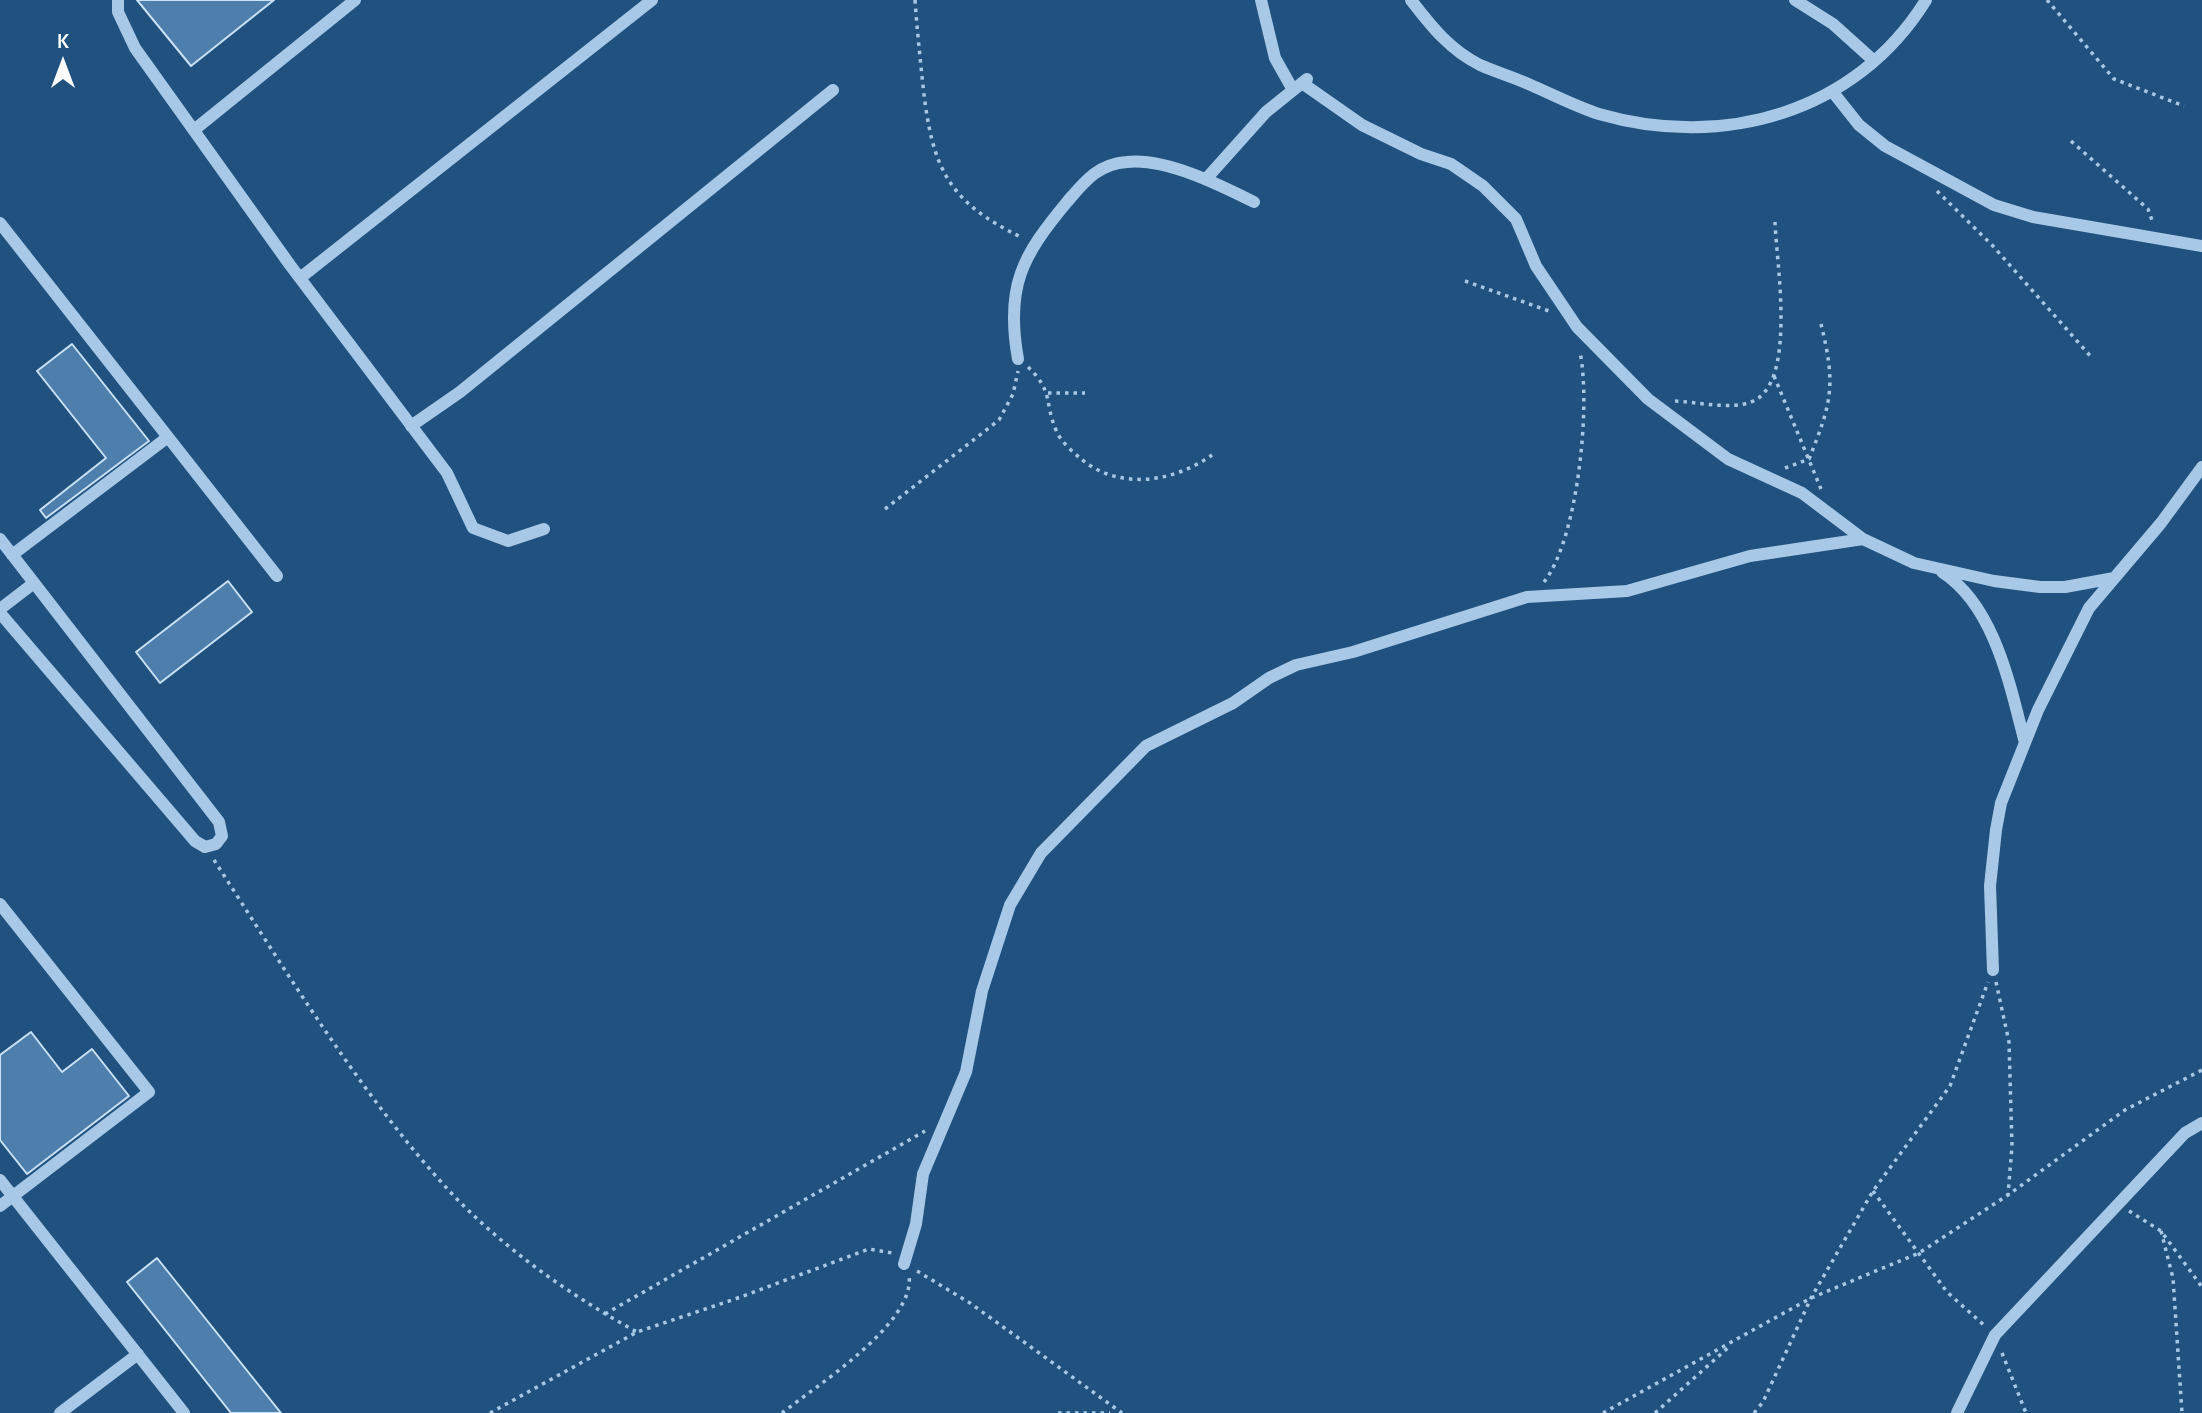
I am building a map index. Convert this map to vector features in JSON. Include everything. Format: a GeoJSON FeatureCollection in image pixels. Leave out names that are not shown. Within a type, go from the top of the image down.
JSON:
{"type":"FeatureCollection","features":[{"type":"Feature","properties":{"kind":"street"},"geometry":{"type":"LineString","coordinates":[[118,0],[118,12],[135,48],[300,278],[447,473],[473,528],[508,541],[544,529]]}},
{"type":"Feature","properties":{"kind":"street"},"geometry":{"type":"LineString","coordinates":[[194,130],[355,0]]}},
{"type":"Feature","properties":{"kind":"street"},"geometry":{"type":"LineString","coordinates":[[300,278],[652,0]]}},
{"type":"Feature","properties":{"kind":"street"},"geometry":{"type":"LineString","coordinates":[[1261,0],[1275,58],[1301,84],[1362,125],[1420,153],[1451,164],[1483,186],[1516,219],[1536,266],[1570,318],[1648,399],[1696,439],[1728,459],[1802,493],[1863,539],[1895,556],[1994,581],[2040,587],[2089,584],[2114,578]]}},
{"type":"Feature","properties":{"kind":"street"},"geometry":{"type":"LineString","coordinates":[[1411,0],[1435,31],[1466,57],[1579,107],[1615,118],[1688,127],[1738,126],[1787,113],[1832,91],[1873,60],[1909,23],[1926,0]]}},
{"type":"Feature","properties":{"kind":"street"},"geometry":{"type":"LineString","coordinates":[[1795,0],[1833,24],[1873,60]]}},
{"type":"Feature","properties":{"kind":"street"},"geometry":{"type":"LineString","coordinates":[[1206,179],[1266,112],[1301,84]]}},
{"type":"Feature","properties":{"kind":"street"},"geometry":{"type":"LineString","coordinates":[[411,426],[460,391],[833,90]]}},
{"type":"Feature","properties":{"kind":"street"},"geometry":{"type":"LineString","coordinates":[[1832,91],[1849,115],[1871,136],[1932,172],[2015,212],[2202,246]]}},
{"type":"Feature","properties":{"kind":"street"},"geometry":{"type":"LineString","coordinates":[[1018,359],[1013,327],[1016,294],[1033,243],[1090,175],[1107,166],[1141,162],[1206,179],[1254,202]]}},
{"type":"Feature","properties":{"kind":"street"},"geometry":{"type":"LineString","coordinates":[[0,223],[277,576]]}},
{"type":"Feature","properties":{"kind":"street"},"geometry":{"type":"LineString","coordinates":[[12,555],[168,437]]}},
{"type":"Feature","properties":{"kind":"street"},"geometry":{"type":"LineString","coordinates":[[1993,970],[1990,886],[1996,830],[2001,803],[2025,743],[2089,608],[2161,523],[2202,467]]}},
{"type":"Feature","properties":{"kind":"street"},"geometry":{"type":"LineString","coordinates":[[904,1264],[916,1224],[923,1174],[966,1072],[982,991],[1019,885],[1041,853],[1132,758],[1161,736],[1214,713],[1296,665],[1353,652],[1527,597],[1627,591],[1750,556],[1863,539]]}},
{"type":"Feature","properties":{"kind":"street"},"geometry":{"type":"LineString","coordinates":[[0,540],[34,583],[219,822],[223,831],[220,841],[205,847],[195,841],[0,611],[34,583]]}},
{"type":"Feature","properties":{"kind":"street"},"geometry":{"type":"LineString","coordinates":[[1936,568],[1967,594],[1982,617],[2002,666],[2025,743]]}},
{"type":"Feature","properties":{"kind":"street"},"geometry":{"type":"LineString","coordinates":[[0,904],[149,1093],[0,1206]]}},
{"type":"Feature","properties":{"kind":"street"},"geometry":{"type":"LineString","coordinates":[[1957,1413],[1995,1335],[2185,1133],[2202,1123]]}},
{"type":"Feature","properties":{"kind":"street"},"geometry":{"type":"LineString","coordinates":[[0,1180],[184,1413]]}},
{"type":"Feature","properties":{"kind":"street"},"geometry":{"type":"LineString","coordinates":[[60,1413],[138,1354]]}},
{"type":"Feature","properties":{"kind":"path"},"geometry":{"type":"LineString","coordinates":[[915,0],[928,134],[940,166],[959,195],[972,207],[1033,243]]}},
{"type":"Feature","properties":{"kind":"path"},"geometry":{"type":"LineString","coordinates":[[2047,0],[2114,79],[2184,106]]}},
{"type":"Feature","properties":{"kind":"path"},"geometry":{"type":"LineString","coordinates":[[2071,141],[2148,209],[2158,238]]}},
{"type":"Feature","properties":{"kind":"path"},"geometry":{"type":"LineString","coordinates":[[1932,172],[1942,198],[1992,244],[2093,359]]}},
{"type":"Feature","properties":{"kind":"path"},"geometry":{"type":"LineString","coordinates":[[1674,401],[1749,403],[1767,390],[1773,375],[1784,318],[1775,222]]}},
{"type":"Feature","properties":{"kind":"path"},"geometry":{"type":"LineString","coordinates":[[1465,281],[1570,318]]}},
{"type":"Feature","properties":{"kind":"path"},"geometry":{"type":"LineString","coordinates":[[1773,375],[1809,459],[1831,398],[1831,373],[1821,324]]}},
{"type":"Feature","properties":{"kind":"path"},"geometry":{"type":"LineString","coordinates":[[1527,597],[1542,585],[1555,566],[1569,517],[1584,420],[1583,374],[1578,346]]}},
{"type":"Feature","properties":{"kind":"path"},"geometry":{"type":"LineString","coordinates":[[1018,359],[1039,378],[1048,393],[1056,431],[1064,443],[1085,462],[1107,474],[1133,480],[1160,478],[1187,470],[1213,455]]}},
{"type":"Feature","properties":{"kind":"path"},"geometry":{"type":"LineString","coordinates":[[885,509],[999,420],[1013,394],[1018,359]]}},
{"type":"Feature","properties":{"kind":"path"},"geometry":{"type":"LineString","coordinates":[[1048,393],[1085,393]]}},
{"type":"Feature","properties":{"kind":"path"},"geometry":{"type":"LineString","coordinates":[[205,847],[324,1025],[427,1166],[514,1251],[605,1314],[637,1332]]}},
{"type":"Feature","properties":{"kind":"path"},"geometry":{"type":"LineString","coordinates":[[1754,1413],[1763,1402],[1811,1298],[1873,1191],[1950,1086],[1993,970]]}},
{"type":"Feature","properties":{"kind":"path"},"geometry":{"type":"LineString","coordinates":[[1993,970],[2009,1042],[2012,1146],[2008,1195]]}},
{"type":"Feature","properties":{"kind":"path"},"geometry":{"type":"LineString","coordinates":[[1603,1413],[1811,1298],[1919,1253],[2008,1195],[2125,1110],[2202,1070]]}},
{"type":"Feature","properties":{"kind":"path"},"geometry":{"type":"LineString","coordinates":[[605,1314],[946,1119]]}},
{"type":"Feature","properties":{"kind":"path"},"geometry":{"type":"LineString","coordinates":[[1873,1191],[1947,1293],[1995,1335],[2026,1413]]}},
{"type":"Feature","properties":{"kind":"path"},"geometry":{"type":"LineString","coordinates":[[2119,1204],[2161,1231],[2202,1287]]}},
{"type":"Feature","properties":{"kind":"path"},"geometry":{"type":"LineString","coordinates":[[2161,1231],[2173,1278],[2182,1413]]}},
{"type":"Feature","properties":{"kind":"path"},"geometry":{"type":"LineString","coordinates":[[490,1413],[637,1332],[869,1249],[885,1250],[970,1303],[1122,1413]]}},
{"type":"Feature","properties":{"kind":"path"},"geometry":{"type":"LineString","coordinates":[[782,1413],[865,1348],[892,1320],[909,1288],[904,1264]]}},
{"type":"Feature","properties":{"kind":"path"},"geometry":{"type":"LineString","coordinates":[[1655,1413],[1738,1339]]}},
{"type":"Feature","properties":{"kind":"path"},"geometry":{"type":"LineString","coordinates":[[1058,1413],[1111,1413]]}},
{"type":"Feature","properties":{"kind":"building"},"geometry":{"type":"Polygon","coordinates":[[[137,0],[274,0],[191,66],[137,0]]]}},
{"type":"Feature","properties":{"kind":"building"},"geometry":{"type":"Polygon","coordinates":[[[72,344],[149,441],[46,518],[40,510],[106,458],[37,371],[72,344]]]}},
{"type":"Feature","properties":{"kind":"building"},"geometry":{"type":"Polygon","coordinates":[[[228,581],[252,612],[160,683],[136,652],[228,581]]]}},
{"type":"Feature","properties":{"kind":"building"},"geometry":{"type":"Polygon","coordinates":[[[31,1032],[62,1072],[92,1049],[129,1096],[27,1174],[0,1140],[0,1055],[31,1032]]]}},
{"type":"Feature","properties":{"kind":"building"},"geometry":{"type":"Polygon","coordinates":[[[157,1258],[281,1413],[231,1413],[127,1282],[157,1258]]]}}]}
